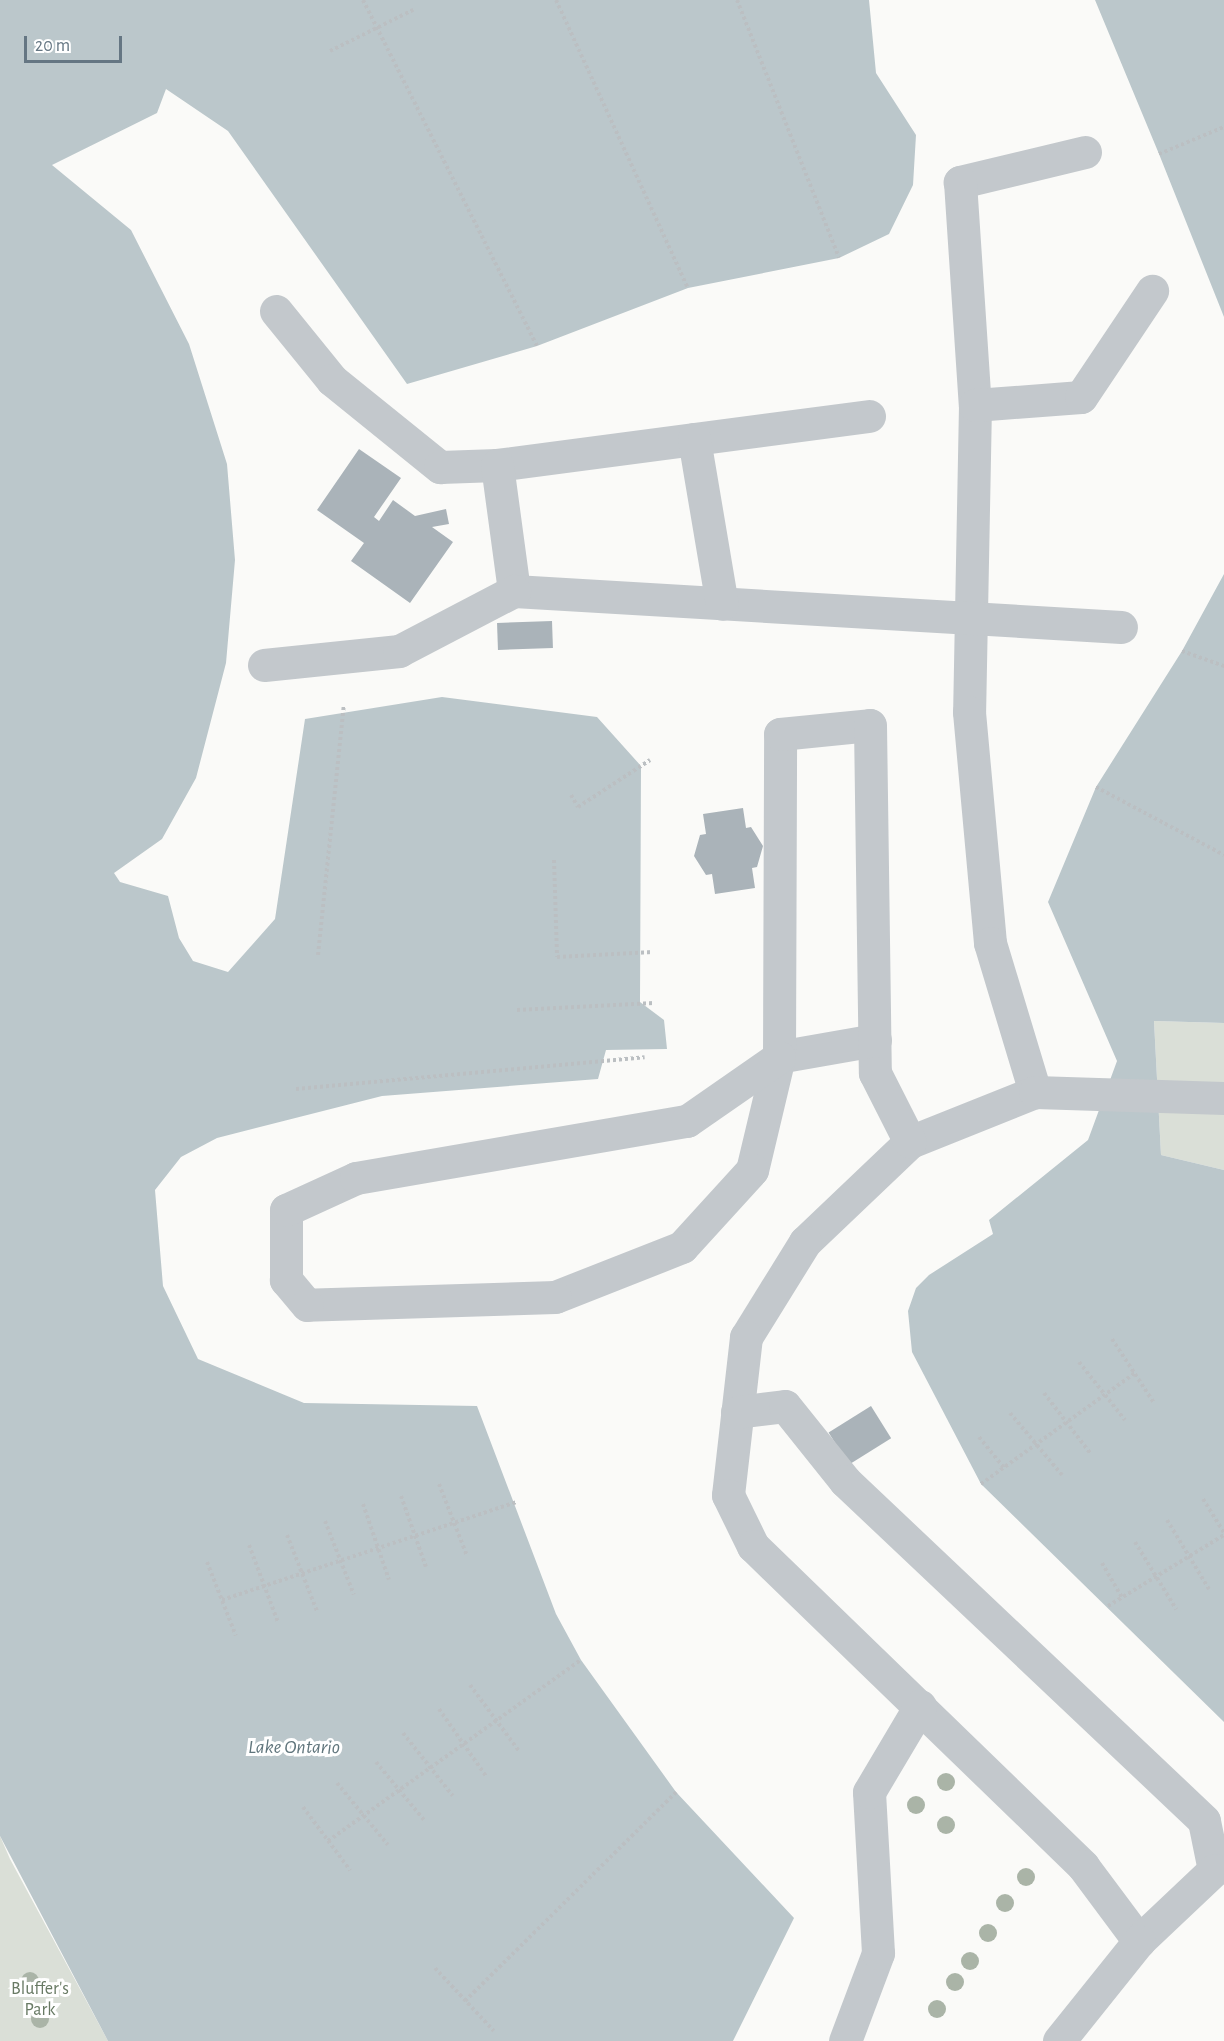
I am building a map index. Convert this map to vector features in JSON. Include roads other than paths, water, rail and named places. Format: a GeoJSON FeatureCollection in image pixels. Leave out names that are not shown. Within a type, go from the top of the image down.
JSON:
{"type":"FeatureCollection","features":[{"type":"Feature","properties":{"kind":"lane"},"geometry":{"type":"LineString","coordinates":[[1035,1092],[990,943],[969,712],[975,405],[960,182],[1085,152]]}},
{"type":"Feature","properties":{"kind":"lane"},"geometry":{"type":"LineString","coordinates":[[975,405],[1081,397],[1152,291]]}},
{"type":"Feature","properties":{"kind":"lane"},"geometry":{"type":"LineString","coordinates":[[276,311],[332,380],[440,467],[497,465],[869,416]]}},
{"type":"Feature","properties":{"kind":"lane"},"geometry":{"type":"LineString","coordinates":[[694,439],[722,604]]}},
{"type":"Feature","properties":{"kind":"lane"},"geometry":{"type":"LineString","coordinates":[[497,465],[514,591]]}},
{"type":"Feature","properties":{"kind":"lane"},"geometry":{"type":"LineString","coordinates":[[264,665],[399,651],[514,591],[1121,627]]}},
{"type":"Feature","properties":{"kind":"lane"},"geometry":{"type":"LineString","coordinates":[[875,1040],[779,1057],[687,1121],[356,1178],[286,1210],[286,1281],[307,1305],[555,1297],[682,1246],[752,1170],[779,1057],[780,734],[870,725],[875,1040],[875,1073],[910,1142]]}},
{"type":"Feature","properties":{"kind":"lane"},"geometry":{"type":"LineString","coordinates":[[1139,1941],[1083,1866],[753,1546],[728,1495],[746,1337],[805,1242],[910,1142],[1035,1092],[1224,1098]]}},
{"type":"Feature","properties":{"kind":"lane"},"geometry":{"type":"LineString","coordinates":[[737,1412],[785,1406],[845,1481],[1204,1821],[1214,1870],[1139,1941],[1059,2041]]}},
{"type":"Feature","properties":{"kind":"lane"},"geometry":{"type":"LineString","coordinates":[[845,2041],[879,1953],[869,1792],[920,1706]]}},
{"type":"Feature","properties":{"kind":"water","name":"Lake Ontario"},"geometry":{"type":"Polygon","coordinates":[[[0,0],[869,0],[876,73],[916,135],[913,185],[889,234],[839,258],[688,288],[537,346],[407,384],[228,131],[166,89],[157,113],[52,165],[131,230],[189,344],[227,464],[235,560],[226,663],[196,778],[162,839],[114,873],[120,882],[168,896],[179,938],[193,961],[228,972],[275,919],[305,719],[442,697],[597,717],[641,766],[640,1002],[664,1020],[667,1049],[606,1050],[598,1079],[382,1096],[217,1138],[181,1157],[155,1190],[163,1286],[198,1359],[304,1403],[477,1406],[556,1614],[581,1660],[676,1792],[794,1918],[733,2041],[108,2041],[0,1836],[0,0]]]}},
{"type":"Feature","properties":{"kind":"water"},"geometry":{"type":"Polygon","coordinates":[[[1095,0],[1224,0],[1224,317],[1159,154],[1095,0]]]}},
{"type":"Feature","properties":{"kind":"water"},"geometry":{"type":"Polygon","coordinates":[[[1224,574],[1224,1023],[1154,1021],[1161,1155],[1224,1170],[1224,1722],[981,1484],[912,1352],[908,1311],[916,1288],[929,1275],[993,1234],[989,1220],[1088,1140],[1117,1061],[1048,902],[1096,787],[1182,651],[1224,574]]]}},
{"type":"Feature","properties":{"kind":"park label","name":"Bluffer's Park"},"geometry":{"type":"Point","coordinates":[40,2000]}}]}
